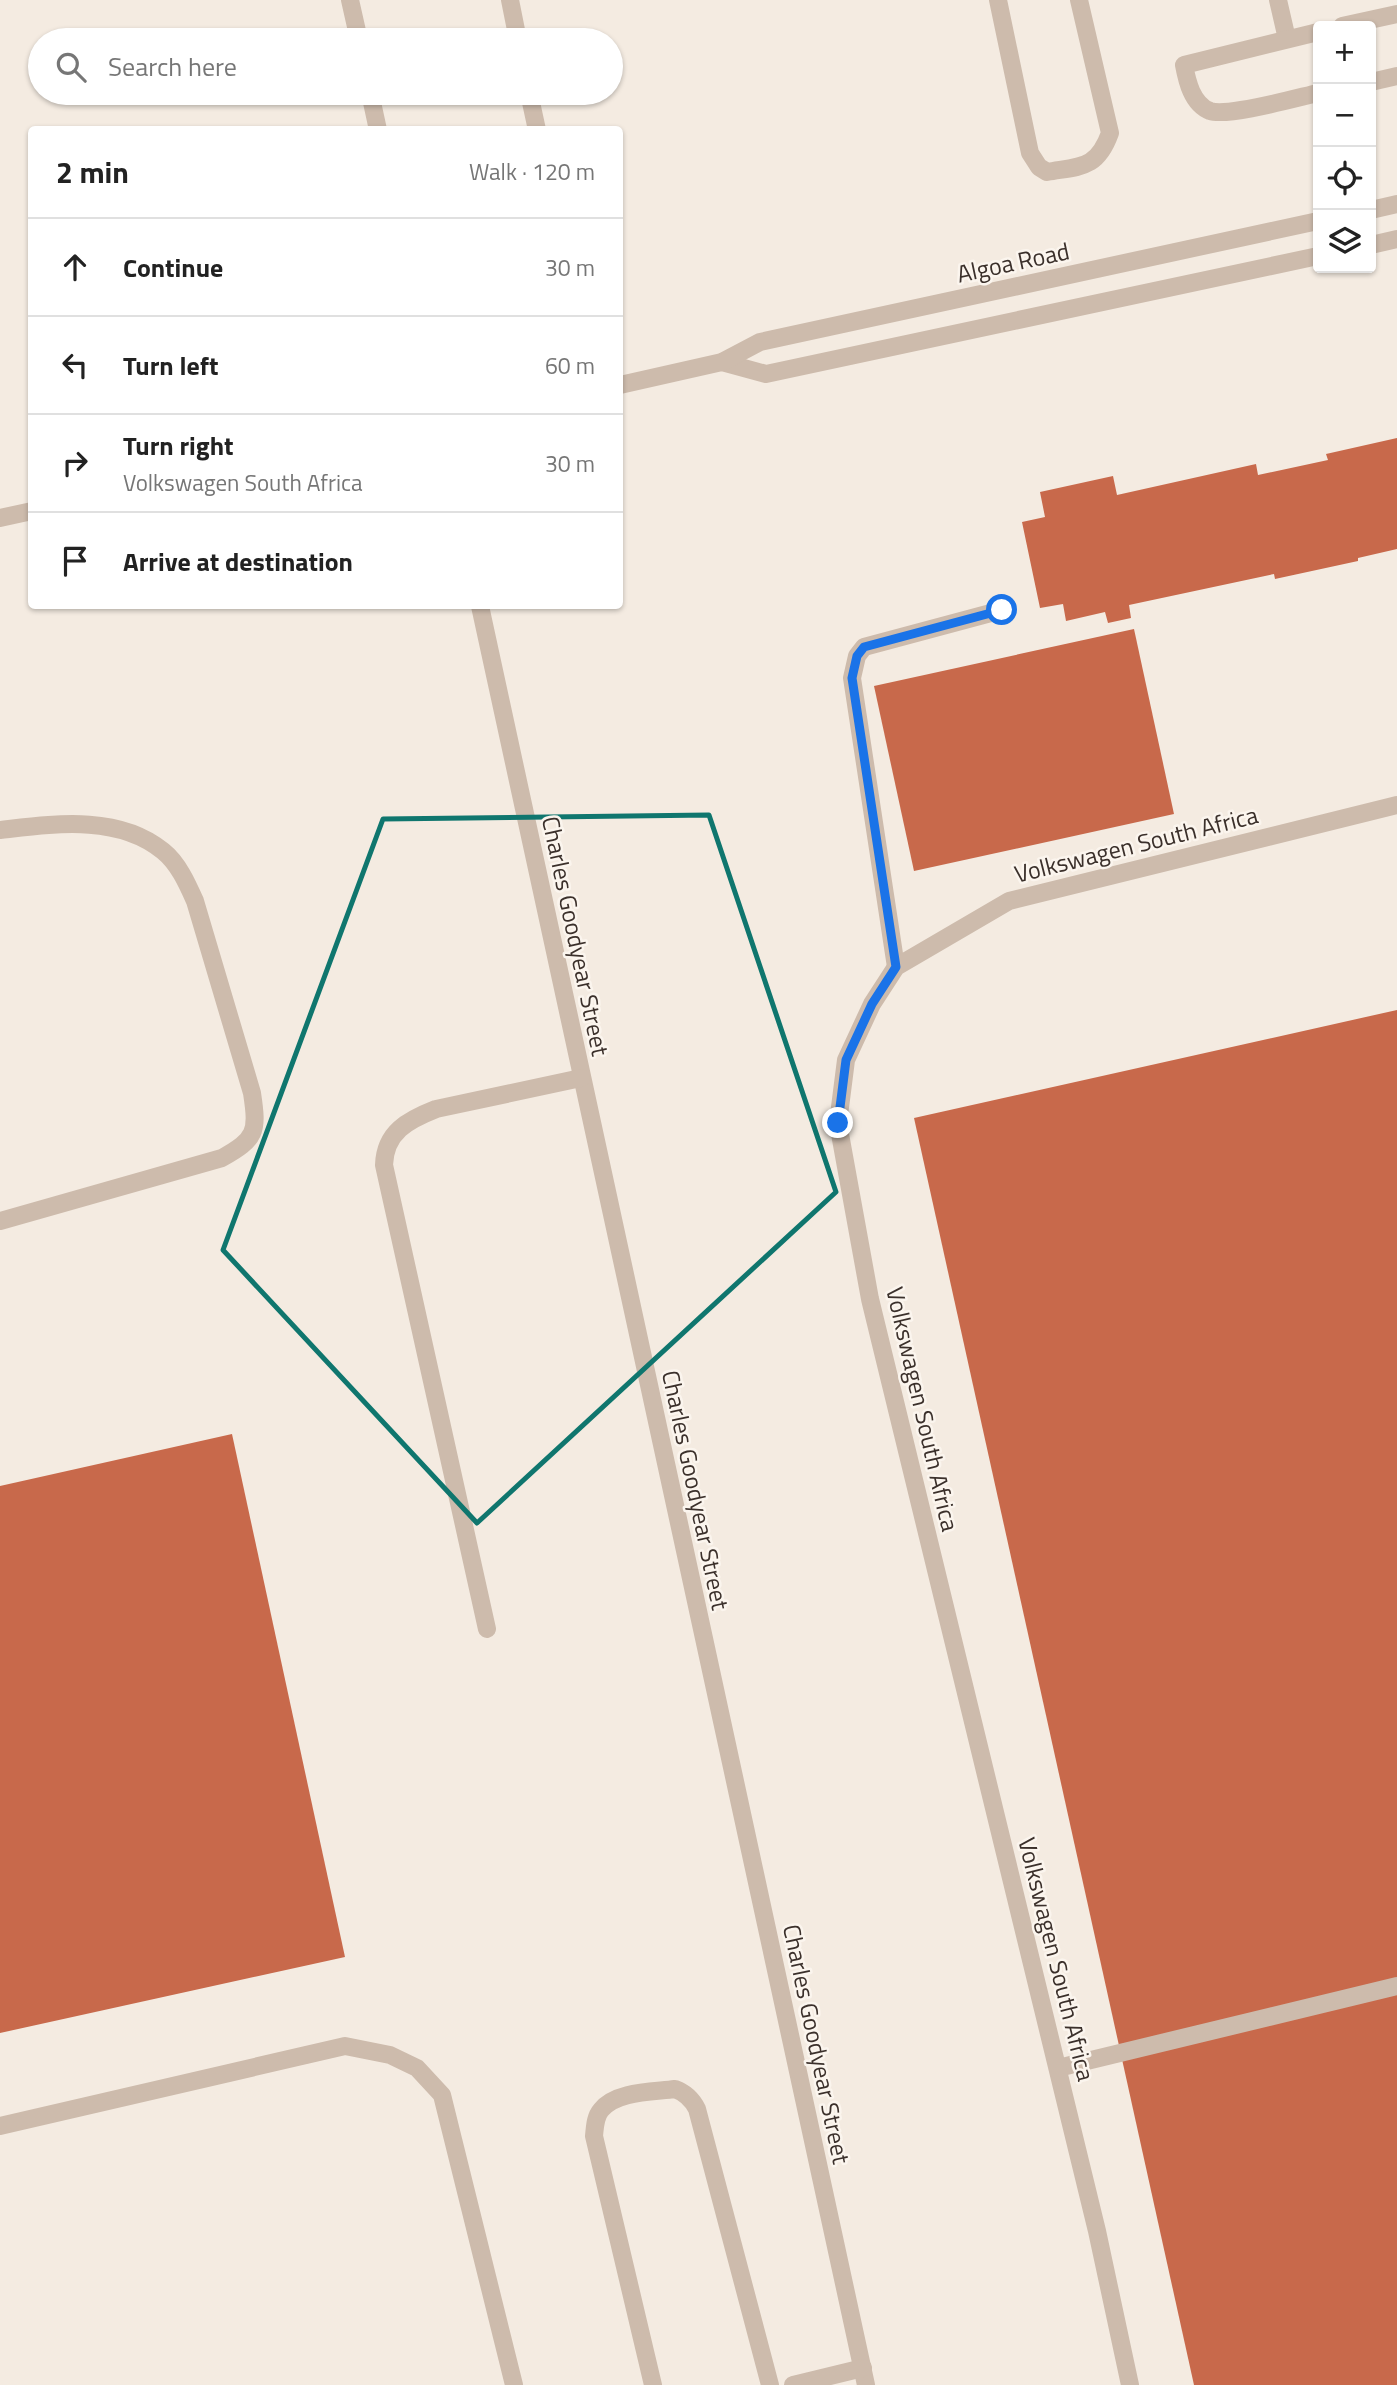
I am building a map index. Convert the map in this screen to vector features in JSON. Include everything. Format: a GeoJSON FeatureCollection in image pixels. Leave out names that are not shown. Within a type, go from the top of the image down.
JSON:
{"type":"FeatureCollection","features":[{"type":"Feature","properties":{"kind":"street"},"geometry":{"type":"LineString","coordinates":[[350,0],[356,28]]}},
{"type":"Feature","properties":{"kind":"street"},"geometry":{"type":"LineString","coordinates":[[510,0],[516,28]]}},
{"type":"Feature","properties":{"kind":"street"},"geometry":{"type":"LineString","coordinates":[[998,0],[1030,153],[1039,167],[1047,172],[1084,166],[1104,150],[1110,133],[1079,0]]}},
{"type":"Feature","properties":{"kind":"street"},"geometry":{"type":"LineString","coordinates":[[1278,0],[1287,39]]}},
{"type":"Feature","properties":{"kind":"street"},"geometry":{"type":"LineString","coordinates":[[1365,21],[1397,14]]}},
{"type":"Feature","properties":{"kind":"street"},"geometry":{"type":"LineString","coordinates":[[1313,33],[1184,65],[1191,92],[1210,111],[1250,108],[1313,94]]}},
{"type":"Feature","properties":{"kind":"street"},"geometry":{"type":"LineString","coordinates":[[1376,81],[1397,76]]}},
{"type":"Feature","properties":{"kind":"street"},"geometry":{"type":"LineString","coordinates":[[373,105],[377,126]]}},
{"type":"Feature","properties":{"kind":"street"},"geometry":{"type":"LineString","coordinates":[[532,105],[536,126]]}},
{"type":"Feature","properties":{"kind":"street"},"geometry":{"type":"LineString","coordinates":[[1376,209],[1397,204]]}},
{"type":"Feature","properties":{"kind":"street","name":"Algoa Road"},"geometry":{"type":"LineString","coordinates":[[623,384],[722,362],[760,342],[1313,222]]}},
{"type":"Feature","properties":{"kind":"street"},"geometry":{"type":"LineString","coordinates":[[1376,244],[1397,239]]}},
{"type":"Feature","properties":{"kind":"street","name":"Algoa Road"},"geometry":{"type":"LineString","coordinates":[[722,362],[766,374],[1313,257]]}},
{"type":"Feature","properties":{"kind":"street"},"geometry":{"type":"LineString","coordinates":[[0,518],[28,511]]}},
{"type":"Feature","properties":{"kind":"street","name":"Charles Goodyear Street"},"geometry":{"type":"LineString","coordinates":[[481,609],[864,2376]]}},
{"type":"Feature","properties":{"kind":"street"},"geometry":{"type":"LineString","coordinates":[[896,967],[852,678],[857,656],[864,647],[1002,610]]}},
{"type":"Feature","properties":{"kind":"street","name":"Volkswagen South Africa"},"geometry":{"type":"LineString","coordinates":[[1130,2385],[1058,2068],[870,1299],[838,1123],[846,1060],[872,1004],[896,967],[1009,901],[1397,805]]}},
{"type":"Feature","properties":{"kind":"street"},"geometry":{"type":"LineString","coordinates":[[0,830],[33,826],[97,825],[122,830],[164,852],[181,873],[195,901],[253,1093],[256,1119],[254,1132],[244,1145],[222,1158],[0,1221]]}},
{"type":"Feature","properties":{"kind":"street"},"geometry":{"type":"LineString","coordinates":[[487,1629],[384,1165],[385,1150],[394,1133],[415,1117],[436,1109],[582,1078]]}},
{"type":"Feature","properties":{"kind":"street"},"geometry":{"type":"LineString","coordinates":[[1058,2068],[1397,1986]]}},
{"type":"Feature","properties":{"kind":"street"},"geometry":{"type":"LineString","coordinates":[[0,2126],[345,2046],[390,2055],[417,2068],[442,2095],[514,2385]]}},
{"type":"Feature","properties":{"kind":"street"},"geometry":{"type":"LineString","coordinates":[[653,2385],[594,2136],[595,2120],[602,2108],[617,2098],[675,2089],[684,2092],[698,2109],[769,2385]]}},
{"type":"Feature","properties":{"kind":"street"},"geometry":{"type":"LineString","coordinates":[[793,2385],[864,2376]]}},
{"type":"Feature","properties":{"kind":"highlighted area"},"geometry":{"type":"Polygon","coordinates":[[[709,815],[836,1192],[477,1523],[223,1250],[383,819],[709,815]]]}},
{"type":"Feature","properties":{"kind":"building"},"geometry":{"type":"Polygon","coordinates":[[[1397,438],[1397,549],[1358,558],[1358,561],[1275,579],[1274,574],[1129,605],[1131,618],[1108,623],[1105,612],[1066,621],[1063,604],[1040,608],[1022,522],[1045,517],[1040,492],[1113,476],[1117,495],[1256,464],[1258,475],[1328,460],[1326,454],[1397,438]]]}},
{"type":"Feature","properties":{"kind":"building"},"geometry":{"type":"Polygon","coordinates":[[[1134,629],[1174,814],[914,871],[874,686],[1134,629]]]}},
{"type":"Feature","properties":{"kind":"building"},"geometry":{"type":"Polygon","coordinates":[[[1397,1010],[1397,2385],[1194,2385],[914,1118],[1397,1010]]]}},
{"type":"Feature","properties":{"kind":"building"},"geometry":{"type":"Polygon","coordinates":[[[232,1434],[345,1957],[0,2033],[0,1486],[232,1434]]]}},
{"type":"Feature","properties":{"kind":"route"},"geometry":{"type":"LineString","coordinates":[[838,1123],[846,1060],[872,1004],[896,967],[852,678],[857,656],[864,647],[1002,610]]}}]}
